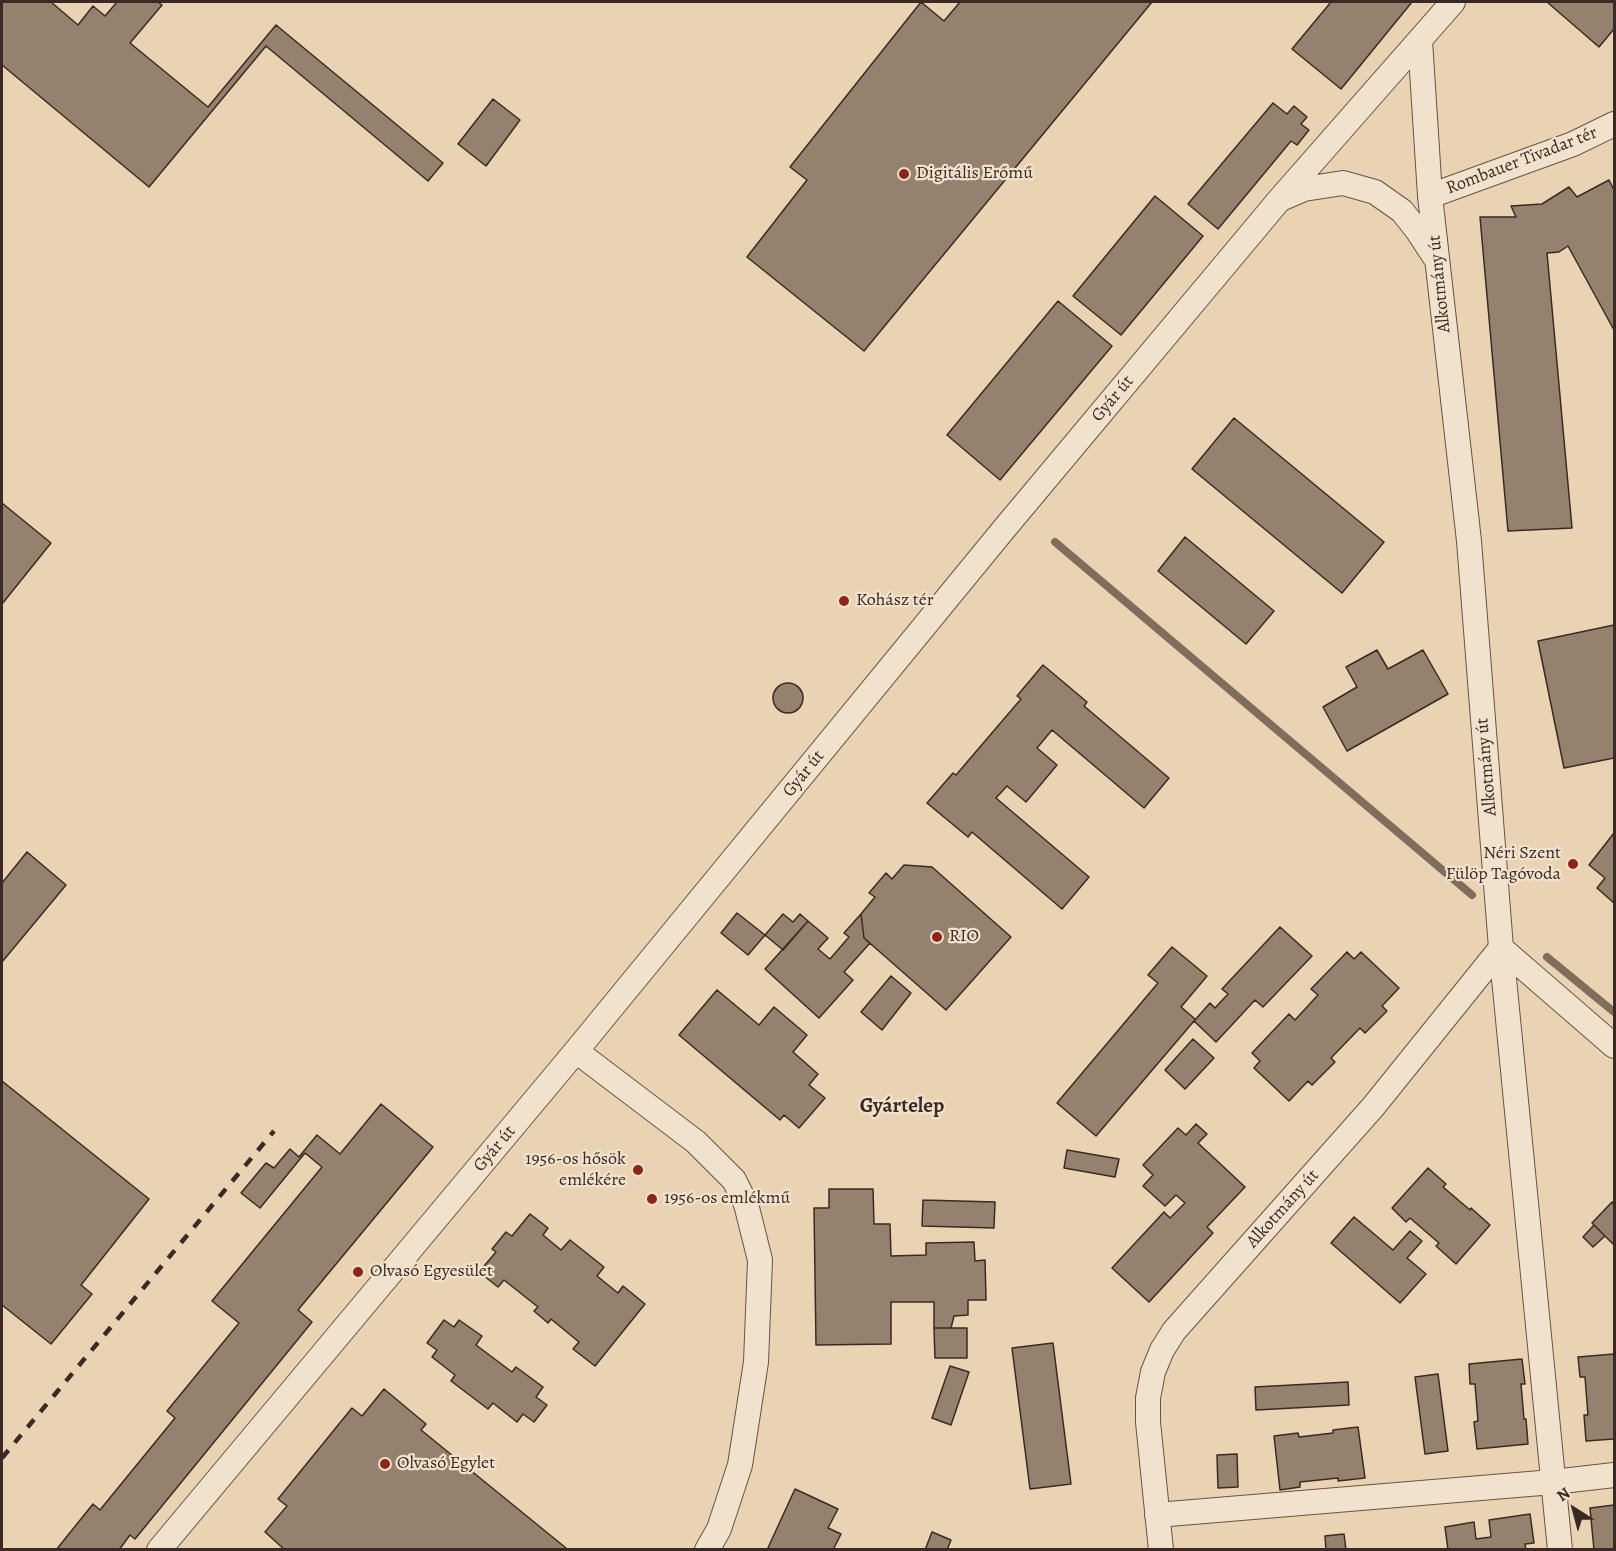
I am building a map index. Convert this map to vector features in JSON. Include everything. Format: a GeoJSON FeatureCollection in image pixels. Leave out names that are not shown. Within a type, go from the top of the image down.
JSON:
{"type":"FeatureCollection","features":[{"type":"Feature","properties":{"kind":"street","name":"Gyár út"},"geometry":{"type":"LineString","coordinates":[[159,1550],[576,1052],[1004,529],[1281,200],[1453,2]]}},
{"type":"Feature","properties":{"kind":"street","name":"Alkotmány út"},"geometry":{"type":"LineString","coordinates":[[1161,1550],[1148,1422],[1148,1398],[1153,1372],[1162,1350],[1174,1330],[1373,1107],[1502,948],[1468,541],[1430,196],[1420,40]]}},
{"type":"Feature","properties":{"kind":"street","name":"Rombauer Tivadar tér"},"geometry":{"type":"LineString","coordinates":[[1430,196],[1573,144],[1614,124]]}},
{"type":"Feature","properties":{"kind":"street"},"geometry":{"type":"LineString","coordinates":[[1281,200],[1304,189],[1343,183],[1375,192],[1402,211],[1437,261]]}},
{"type":"Feature","properties":{"kind":"street"},"geometry":{"type":"LineString","coordinates":[[1502,948],[1614,1046]]}},
{"type":"Feature","properties":{"kind":"street"},"geometry":{"type":"LineString","coordinates":[[1502,948],[1560,1550]]}},
{"type":"Feature","properties":{"kind":"street"},"geometry":{"type":"LineString","coordinates":[[576,1052],[696,1142],[734,1180],[746,1204],[760,1260],[756,1362],[740,1465],[719,1528],[707,1550]]}},
{"type":"Feature","properties":{"kind":"street"},"geometry":{"type":"LineString","coordinates":[[1157,1515],[1614,1475]]}},
{"type":"Feature","properties":{"kind":"building"},"geometry":{"type":"Polygon","coordinates":[[[2,2],[51,2],[78,25],[93,6],[105,16],[117,2],[158,2],[162,5],[130,43],[208,107],[276,25],[443,163],[428,181],[266,46],[149,187],[2,65],[2,2]]]}},
{"type":"Feature","properties":{"kind":"building","name":"Digitális Erőmű"},"geometry":{"type":"Polygon","coordinates":[[[921,2],[944,21],[960,2],[1152,2],[864,351],[747,257],[807,180],[790,167],[921,2]]]}},
{"type":"Feature","properties":{"kind":"building"},"geometry":{"type":"Polygon","coordinates":[[[1331,2],[1412,2],[1341,89],[1292,49],[1331,2]]]}},
{"type":"Feature","properties":{"kind":"building"},"geometry":{"type":"Polygon","coordinates":[[[1547,2],[1614,2],[1614,29],[1599,47],[1547,2]]]}},
{"type":"Feature","properties":{"kind":"building"},"geometry":{"type":"Polygon","coordinates":[[[493,99],[520,120],[486,166],[458,144],[493,99]]]}},
{"type":"Feature","properties":{"kind":"building"},"geometry":{"type":"Polygon","coordinates":[[[1273,103],[1287,114],[1294,106],[1307,117],[1301,124],[1309,130],[1297,145],[1291,141],[1218,229],[1188,204],[1273,103]]]}},
{"type":"Feature","properties":{"kind":"building"},"geometry":{"type":"Polygon","coordinates":[[[1609,180],[1614,190],[1614,330],[1568,246],[1559,252],[1547,253],[1572,528],[1508,531],[1480,217],[1516,217],[1511,206],[1542,204],[1569,187],[1577,197],[1609,180]]]}},
{"type":"Feature","properties":{"kind":"building"},"geometry":{"type":"Polygon","coordinates":[[[1155,196],[1203,236],[1121,335],[1073,296],[1155,196]]]}},
{"type":"Feature","properties":{"kind":"building"},"geometry":{"type":"Polygon","coordinates":[[[1058,301],[1112,346],[1000,480],[947,435],[1058,301]]]}},
{"type":"Feature","properties":{"kind":"building"},"geometry":{"type":"Polygon","coordinates":[[[1234,418],[1384,542],[1342,593],[1192,469],[1234,418]]]}},
{"type":"Feature","properties":{"kind":"building"},"geometry":{"type":"Polygon","coordinates":[[[2,503],[51,543],[2,604],[2,503]]]}},
{"type":"Feature","properties":{"kind":"building"},"geometry":{"type":"Polygon","coordinates":[[[1185,537],[1274,611],[1246,644],[1158,571],[1185,537]]]}},
{"type":"Feature","properties":{"kind":"building"},"geometry":{"type":"Polygon","coordinates":[[[1614,625],[1614,758],[1564,768],[1538,641],[1614,625]]]}},
{"type":"Feature","properties":{"kind":"building"},"geometry":{"type":"Polygon","coordinates":[[[1377,650],[1388,669],[1423,650],[1448,694],[1347,751],[1323,707],[1357,687],[1346,667],[1377,650]]]}},
{"type":"Feature","properties":{"kind":"building"},"geometry":{"type":"Polygon","coordinates":[[[1043,665],[1087,702],[1084,706],[1169,778],[1144,808],[1052,730],[1037,748],[1057,765],[1026,802],[1007,786],[996,798],[1089,877],[1062,909],[972,832],[968,837],[927,803],[953,773],[956,775],[1021,699],[1017,696],[1043,665]]]}},
{"type":"Feature","properties":{"kind":"building"},"geometry":{"type":"Polygon","coordinates":[[[788,683],[799,687],[803,698],[799,709],[788,713],[777,709],[773,698],[777,687],[788,683]]]}},
{"type":"Feature","properties":{"kind":"building"},"geometry":{"type":"Polygon","coordinates":[[[1614,833],[1614,903],[1597,888],[1605,878],[1589,865],[1614,833]]]}},
{"type":"Feature","properties":{"kind":"building"},"geometry":{"type":"Polygon","coordinates":[[[27,852],[66,885],[2,962],[2,883],[27,852]]]}},
{"type":"Feature","properties":{"kind":"building","name":"RIO"},"geometry":{"type":"Polygon","coordinates":[[[904,865],[932,867],[1011,937],[946,1010],[864,938],[861,914],[875,897],[869,893],[886,873],[892,879],[904,865]]]}},
{"type":"Feature","properties":{"kind":"building"},"geometry":{"type":"Polygon","coordinates":[[[737,913],[765,935],[748,955],[721,933],[737,913]]]}},
{"type":"Feature","properties":{"kind":"building"},"geometry":{"type":"Polygon","coordinates":[[[783,914],[793,922],[800,914],[808,921],[783,950],[765,935],[783,914]]]}},
{"type":"Feature","properties":{"kind":"building"},"geometry":{"type":"Polygon","coordinates":[[[861,914],[864,938],[870,943],[844,972],[853,980],[819,1018],[765,969],[808,921],[828,938],[818,949],[830,959],[849,937],[844,933],[861,914]]]}},
{"type":"Feature","properties":{"kind":"building"},"geometry":{"type":"Polygon","coordinates":[[[1280,927],[1312,956],[1263,1007],[1255,1000],[1216,1042],[1194,1021],[1210,1003],[1215,1008],[1228,994],[1222,989],[1280,927]]]}},
{"type":"Feature","properties":{"kind":"building"},"geometry":{"type":"Polygon","coordinates":[[[1172,947],[1207,976],[1181,1007],[1195,1019],[1096,1136],[1057,1103],[1158,983],[1148,975],[1172,947]]]}},
{"type":"Feature","properties":{"kind":"building"},"geometry":{"type":"Polygon","coordinates":[[[1347,952],[1354,959],[1361,952],[1399,988],[1382,1006],[1387,1011],[1365,1033],[1360,1028],[1331,1058],[1335,1062],[1312,1085],[1308,1081],[1289,1101],[1254,1068],[1260,1061],[1252,1053],[1289,1014],[1295,1020],[1318,995],[1311,989],[1347,952]]]}},
{"type":"Feature","properties":{"kind":"building"},"geometry":{"type":"Polygon","coordinates":[[[891,976],[911,993],[882,1030],[861,1012],[891,976]]]}},
{"type":"Feature","properties":{"kind":"building"},"geometry":{"type":"Polygon","coordinates":[[[717,990],[759,1025],[774,1007],[807,1035],[793,1052],[818,1074],[809,1085],[825,1098],[799,1128],[784,1115],[780,1120],[679,1035],[717,990]]]}},
{"type":"Feature","properties":{"kind":"building"},"geometry":{"type":"Polygon","coordinates":[[[1193,1039],[1214,1058],[1185,1089],[1165,1070],[1193,1039]]]}},
{"type":"Feature","properties":{"kind":"building"},"geometry":{"type":"Polygon","coordinates":[[[2,1081],[149,1199],[81,1285],[92,1294],[51,1344],[2,1305],[2,1081]]]}},
{"type":"Feature","properties":{"kind":"building"},"geometry":{"type":"Polygon","coordinates":[[[381,1104],[433,1147],[298,1310],[312,1322],[135,1539],[130,1535],[119,1550],[56,1550],[93,1504],[100,1510],[175,1418],[167,1411],[239,1323],[212,1301],[322,1167],[305,1153],[260,1208],[241,1193],[266,1163],[274,1168],[290,1149],[299,1157],[317,1135],[340,1154],[381,1104]]]}},
{"type":"Feature","properties":{"kind":"building"},"geometry":{"type":"Polygon","coordinates":[[[1196,1124],[1207,1134],[1198,1143],[1245,1187],[1207,1227],[1213,1233],[1149,1302],[1112,1268],[1164,1212],[1170,1218],[1185,1203],[1176,1195],[1165,1206],[1143,1186],[1153,1175],[1143,1165],[1178,1128],[1186,1135],[1196,1124]]]}},
{"type":"Feature","properties":{"kind":"building"},"geometry":{"type":"Polygon","coordinates":[[[1067,1150],[1119,1159],[1115,1177],[1064,1168],[1067,1150]]]}},
{"type":"Feature","properties":{"kind":"building"},"geometry":{"type":"Polygon","coordinates":[[[1428,1168],[1446,1184],[1443,1187],[1490,1225],[1456,1264],[1436,1246],[1439,1243],[1410,1218],[1406,1222],[1392,1208],[1428,1168]]]}},
{"type":"Feature","properties":{"kind":"building"},"geometry":{"type":"Polygon","coordinates":[[[829,1189],[873,1189],[874,1224],[890,1224],[891,1256],[926,1255],[926,1243],[974,1242],[975,1261],[985,1260],[986,1300],[968,1300],[968,1315],[954,1316],[951,1328],[934,1328],[934,1302],[891,1302],[891,1344],[816,1345],[814,1208],[829,1208],[829,1189]]]}},
{"type":"Feature","properties":{"kind":"building"},"geometry":{"type":"Polygon","coordinates":[[[923,1200],[995,1202],[994,1228],[922,1226],[923,1200]]]}},
{"type":"Feature","properties":{"kind":"building"},"geometry":{"type":"Polygon","coordinates":[[[1612,1202],[1614,1205],[1614,1245],[1592,1223],[1612,1202]]]}},
{"type":"Feature","properties":{"kind":"building"},"geometry":{"type":"Polygon","coordinates":[[[530,1214],[548,1228],[543,1235],[561,1250],[570,1240],[604,1267],[597,1276],[618,1293],[623,1286],[645,1304],[595,1366],[573,1349],[579,1342],[551,1319],[548,1323],[534,1311],[538,1307],[504,1280],[498,1287],[479,1272],[496,1252],[492,1249],[506,1232],[512,1236],[530,1214]]]}},
{"type":"Feature","properties":{"kind":"building"},"geometry":{"type":"Polygon","coordinates":[[[1354,1217],[1393,1250],[1410,1231],[1422,1241],[1407,1258],[1426,1274],[1400,1303],[1331,1243],[1354,1217]]]}},
{"type":"Feature","properties":{"kind":"building"},"geometry":{"type":"Polygon","coordinates":[[[1594,1225],[1605,1236],[1593,1247],[1583,1237],[1594,1225]]]}},
{"type":"Feature","properties":{"kind":"building"},"geometry":{"type":"Polygon","coordinates":[[[444,1320],[454,1327],[459,1320],[482,1336],[476,1345],[512,1372],[516,1367],[543,1387],[536,1397],[547,1405],[534,1422],[523,1414],[517,1422],[493,1403],[488,1409],[451,1381],[455,1375],[432,1357],[437,1350],[427,1343],[444,1320]]]}},
{"type":"Feature","properties":{"kind":"building"},"geometry":{"type":"Polygon","coordinates":[[[934,1328],[967,1328],[967,1358],[935,1358],[934,1328]]]}},
{"type":"Feature","properties":{"kind":"building"},"geometry":{"type":"Polygon","coordinates":[[[1053,1343],[1071,1484],[1030,1489],[1012,1348],[1053,1343]]]}},
{"type":"Feature","properties":{"kind":"building"},"geometry":{"type":"Polygon","coordinates":[[[1614,1354],[1614,1439],[1586,1441],[1584,1415],[1588,1415],[1585,1377],[1580,1377],[1578,1357],[1614,1354]]]}},
{"type":"Feature","properties":{"kind":"building"},"geometry":{"type":"Polygon","coordinates":[[[1522,1359],[1525,1384],[1521,1384],[1528,1444],[1477,1449],[1474,1422],[1478,1421],[1475,1384],[1470,1384],[1469,1364],[1522,1359]]]}},
{"type":"Feature","properties":{"kind":"building"},"geometry":{"type":"Polygon","coordinates":[[[950,1366],[969,1372],[951,1425],[932,1418],[950,1366]]]}},
{"type":"Feature","properties":{"kind":"building"},"geometry":{"type":"Polygon","coordinates":[[[1438,1374],[1448,1451],[1425,1454],[1415,1377],[1438,1374]]]}},
{"type":"Feature","properties":{"kind":"building"},"geometry":{"type":"Polygon","coordinates":[[[1348,1382],[1349,1405],[1256,1410],[1255,1387],[1348,1382]]]}},
{"type":"Feature","properties":{"kind":"building","name":"Olvasó Egylet"},"geometry":{"type":"Polygon","coordinates":[[[384,1389],[426,1424],[421,1430],[566,1548],[564,1550],[285,1550],[265,1532],[287,1506],[278,1499],[352,1408],[362,1416],[384,1389]]]}},
{"type":"Feature","properties":{"kind":"building"},"geometry":{"type":"Polygon","coordinates":[[[1358,1427],[1365,1478],[1300,1482],[1300,1487],[1280,1490],[1274,1436],[1298,1433],[1299,1437],[1358,1427]]]}},
{"type":"Feature","properties":{"kind":"building"},"geometry":{"type":"Polygon","coordinates":[[[1237,1454],[1238,1487],[1218,1488],[1217,1455],[1237,1454]]]}},
{"type":"Feature","properties":{"kind":"building"},"geometry":{"type":"Polygon","coordinates":[[[795,1489],[838,1509],[828,1528],[841,1534],[833,1550],[767,1550],[795,1489]]]}},
{"type":"Feature","properties":{"kind":"building"},"geometry":{"type":"Polygon","coordinates":[[[1614,1505],[1614,1550],[1594,1550],[1590,1508],[1614,1505]]]}},
{"type":"Feature","properties":{"kind":"building"},"geometry":{"type":"Polygon","coordinates":[[[1530,1514],[1534,1543],[1525,1544],[1526,1550],[1448,1550],[1445,1527],[1474,1522],[1476,1539],[1491,1537],[1489,1520],[1530,1514]]]}},
{"type":"Feature","properties":{"kind":"building"},"geometry":{"type":"Polygon","coordinates":[[[932,1532],[951,1540],[947,1550],[925,1550],[932,1532]]]}},
{"type":"Feature","properties":{"kind":"building"},"geometry":{"type":"Polygon","coordinates":[[[1344,1534],[1346,1550],[1326,1550],[1325,1536],[1344,1534]]]}},
{"type":"Feature","properties":{"kind":"waterway"},"geometry":{"type":"LineString","coordinates":[[1055,542],[1472,895]]}},
{"type":"Feature","properties":{"kind":"waterway"},"geometry":{"type":"LineString","coordinates":[[1547,957],[1614,1012]]}},
{"type":"Feature","properties":{"kind":"railway"},"geometry":{"type":"LineString","coordinates":[[2,1458],[274,1131]]}},
{"type":"Feature","properties":{"kind":"place","name":"Digitális Erőmű"},"geometry":{"type":"Point","coordinates":[904,174]}},
{"type":"Feature","properties":{"kind":"place","name":"Kohász tér"},"geometry":{"type":"Point","coordinates":[844,601]}},
{"type":"Feature","properties":{"kind":"place","name":"Néri Szent Fülöp Tagóvoda"},"geometry":{"type":"Point","coordinates":[1573,864]}},
{"type":"Feature","properties":{"kind":"place","name":"RIO"},"geometry":{"type":"Point","coordinates":[937,937]}},
{"type":"Feature","properties":{"kind":"place","name":"1956-os hősök emlékére"},"geometry":{"type":"Point","coordinates":[638,1170]}},
{"type":"Feature","properties":{"kind":"place","name":"1956-os emlékmű"},"geometry":{"type":"Point","coordinates":[652,1199]}},
{"type":"Feature","properties":{"kind":"place","name":"Olvasó Egyesület"},"geometry":{"type":"Point","coordinates":[358,1272]}},
{"type":"Feature","properties":{"kind":"place","name":"Olvasó Egylet"},"geometry":{"type":"Point","coordinates":[385,1464]}},
{"type":"Feature","properties":{"kind":"district","name":"Gyártelep"},"geometry":{"type":"Point","coordinates":[902,1107]}}]}
